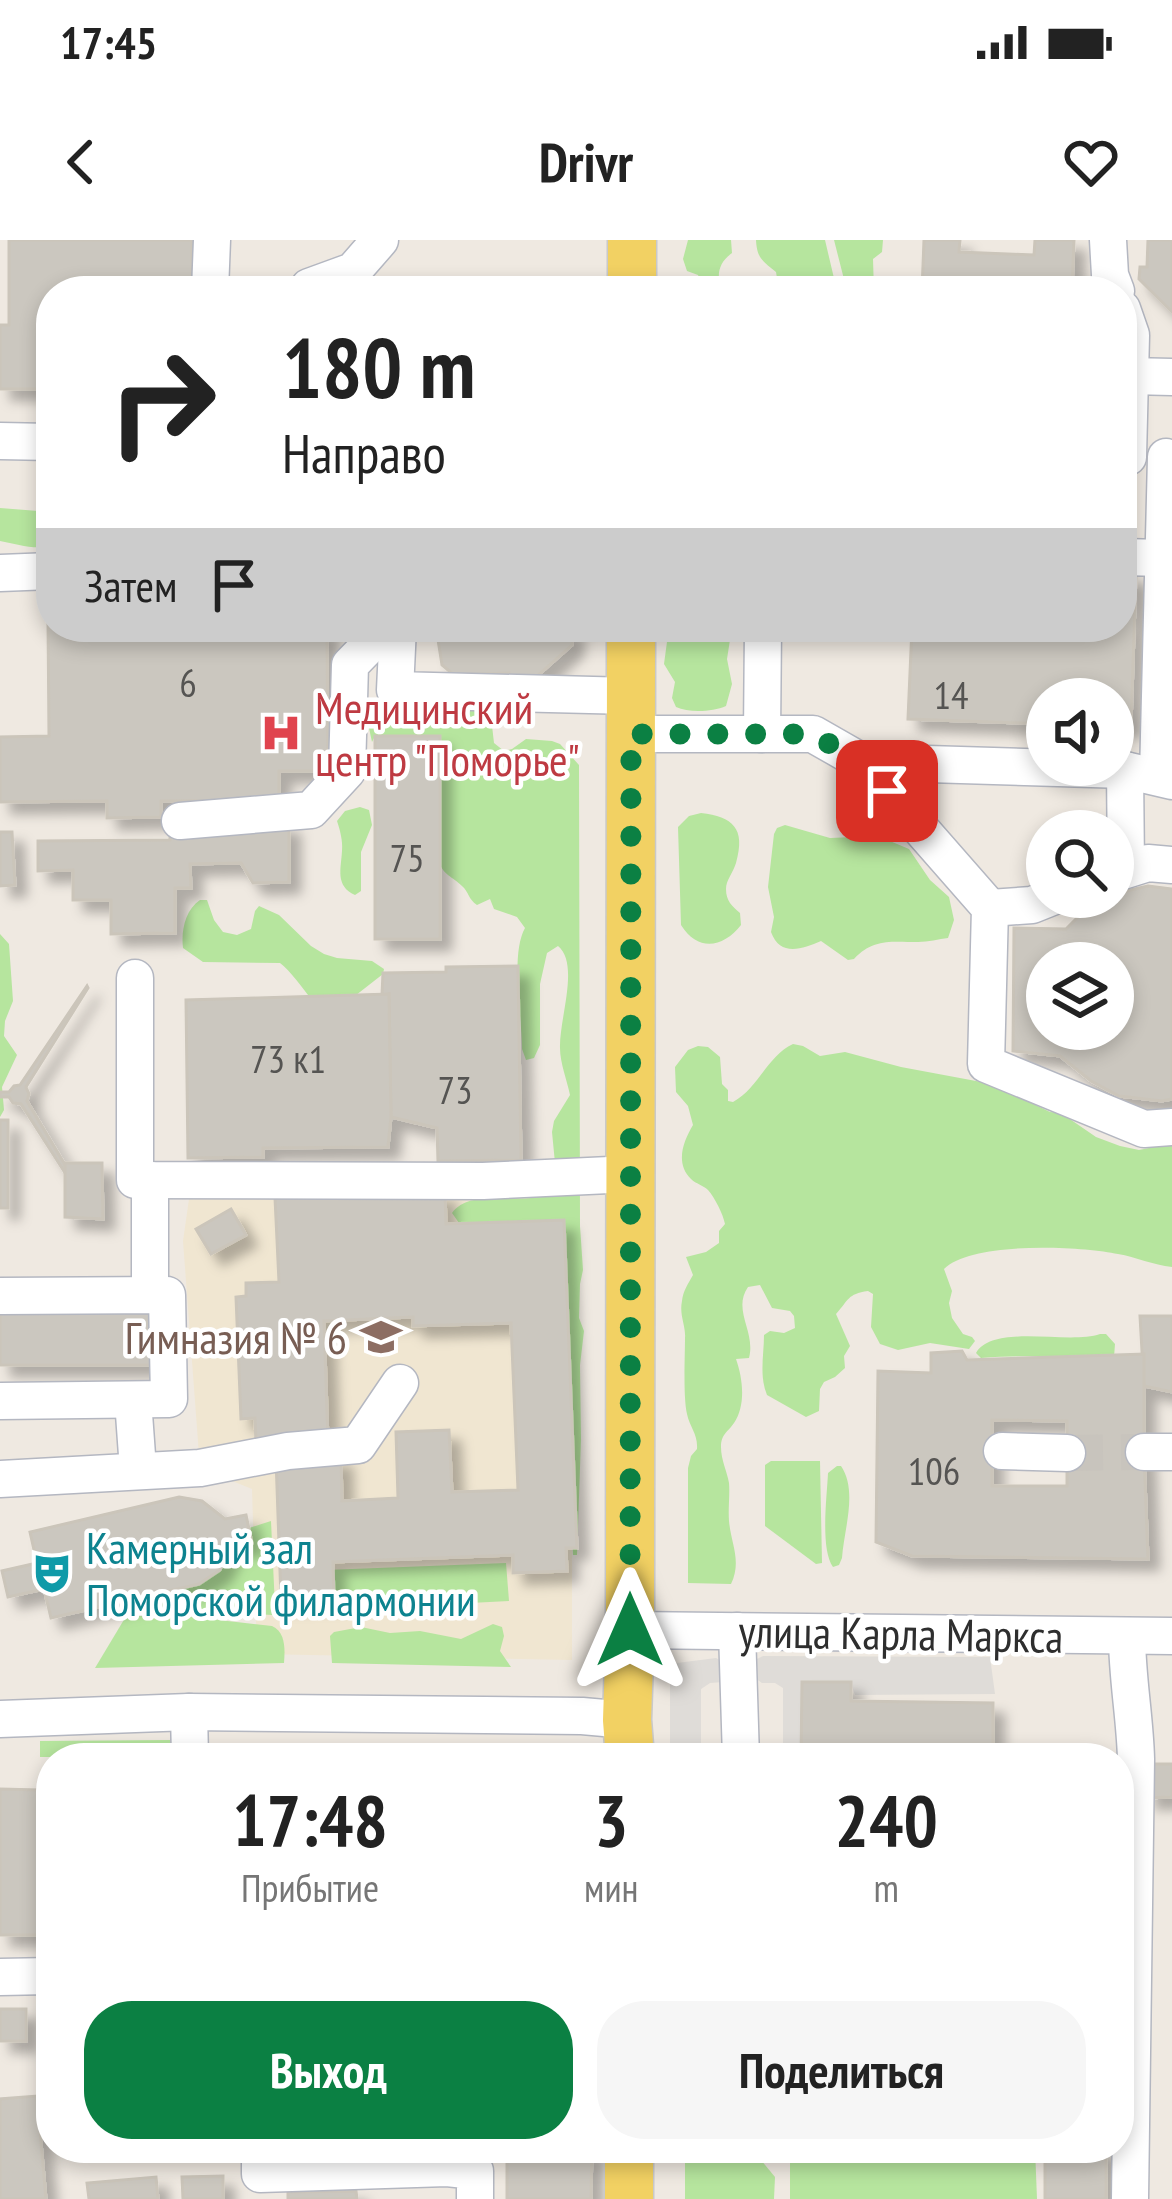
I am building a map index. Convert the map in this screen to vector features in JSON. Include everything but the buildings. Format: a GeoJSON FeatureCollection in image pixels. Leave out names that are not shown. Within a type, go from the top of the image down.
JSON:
{"type":"FeatureCollection","features":[{"type":"Feature","properties":{"kind":"main road"},"geometry":{"type":"LineString","coordinates":[[632,240],[632,276]]}},
{"type":"Feature","properties":{"kind":"main road"},"geometry":{"type":"LineString","coordinates":[[629,1739],[631,642]]}},
{"type":"Feature","properties":{"kind":"main road"},"geometry":{"type":"LineString","coordinates":[[629,2163],[629,2199]]}},
{"type":"Feature","properties":{"kind":"street"},"geometry":{"type":"LineString","coordinates":[[211,276],[212,240]]}},
{"type":"Feature","properties":{"kind":"street"},"geometry":{"type":"LineString","coordinates":[[339,276],[353,271],[380,240]]}},
{"type":"Feature","properties":{"kind":"street"},"geometry":{"type":"LineString","coordinates":[[1108,240],[1110,276]]}},
{"type":"Feature","properties":{"kind":"street"},"geometry":{"type":"LineString","coordinates":[[1137,376],[1172,377]]}},
{"type":"Feature","properties":{"kind":"street"},"geometry":{"type":"LineString","coordinates":[[0,441],[36,442]]}},
{"type":"Feature","properties":{"kind":"street"},"geometry":{"type":"LineString","coordinates":[[1134,828],[1152,776],[1169,457],[1137,457]]}},
{"type":"Feature","properties":{"kind":"street"},"geometry":{"type":"LineString","coordinates":[[1137,557],[1163,558]]}},
{"type":"Feature","properties":{"kind":"street"},"geometry":{"type":"LineString","coordinates":[[0,573],[36,572]]}},
{"type":"Feature","properties":{"kind":"street"},"geometry":{"type":"LineString","coordinates":[[180,821],[311,810],[346,771],[350,665],[372,642]]}},
{"type":"Feature","properties":{"kind":"street"},"geometry":{"type":"LineString","coordinates":[[397,642],[394,690],[762,734],[812,734],[862,762],[991,908],[986,1064],[1144,1129],[1172,1127]]}},
{"type":"Feature","properties":{"kind":"street"},"geometry":{"type":"LineString","coordinates":[[762,734],[763,642]]}},
{"type":"Feature","properties":{"kind":"street"},"geometry":{"type":"LineString","coordinates":[[862,762],[1152,776]]}},
{"type":"Feature","properties":{"kind":"street"},"geometry":{"type":"LineString","coordinates":[[1134,867],[1172,865]]}},
{"type":"Feature","properties":{"kind":"street"},"geometry":{"type":"LineString","coordinates":[[991,908],[1026,905]]}},
{"type":"Feature","properties":{"kind":"street"},"geometry":{"type":"LineString","coordinates":[[135,978],[135,1180],[483,1181],[631,1174]]}},
{"type":"Feature","properties":{"kind":"street"},"geometry":{"type":"LineString","coordinates":[[150,1295],[151,1180]]}},
{"type":"Feature","properties":{"kind":"street"},"geometry":{"type":"LineString","coordinates":[[0,1296],[167,1295],[169,1399],[0,1401]]}},
{"type":"Feature","properties":{"kind":"street"},"geometry":{"type":"LineString","coordinates":[[0,1479],[200,1468],[287,1450],[358,1445],[400,1383]]}},
{"type":"Feature","properties":{"kind":"street"},"geometry":{"type":"LineString","coordinates":[[133,1400],[138,1469]]}},
{"type":"Feature","properties":{"kind":"street"},"geometry":{"type":"LineString","coordinates":[[1002,1451],[1067,1453]]}},
{"type":"Feature","properties":{"kind":"street","name":"улица Карла Маркса"},"geometry":{"type":"LineString","coordinates":[[630,1630],[1172,1636]]}},
{"type":"Feature","properties":{"kind":"street"},"geometry":{"type":"LineString","coordinates":[[737,1630],[741,1743]]}},
{"type":"Feature","properties":{"kind":"street"},"geometry":{"type":"LineString","coordinates":[[1127,1636],[1127,1664],[1154,1732],[1136,1863],[1134,1975]]}},
{"type":"Feature","properties":{"kind":"street"},"geometry":{"type":"LineString","coordinates":[[189,1712],[190,1743]]}},
{"type":"Feature","properties":{"kind":"street"},"geometry":{"type":"LineString","coordinates":[[0,1719],[189,1712],[582,1716],[629,1739]]}},
{"type":"Feature","properties":{"kind":"street"},"geometry":{"type":"LineString","coordinates":[[260,2163],[260,2174],[389,2163]]}},
{"type":"Feature","properties":{"kind":"street"},"geometry":{"type":"LineString","coordinates":[[458,2163],[476,2171],[475,2199]]}},
{"type":"Feature","properties":{"kind":"street"},"geometry":{"type":"LineString","coordinates":[[1130,2199],[1131,2163]]}},
{"type":"Feature","properties":{"kind":"shaded area","name":"Гимназия № 6"},"geometry":{"type":"Polygon","coordinates":[[[572,1186],[572,1660],[257,1654],[252,1489],[200,1468],[183,1241],[190,1192],[572,1186]]]}},
{"type":"Feature","properties":{"kind":"shaded area"},"geometry":{"type":"Polygon","coordinates":[[[763,1656],[990,1657],[995,1694],[855,1695],[850,1682],[802,1682],[801,1743],[783,1743],[783,1688],[755,1678],[755,1660],[763,1656]]]}},
{"type":"Feature","properties":{"kind":"shaded area"},"geometry":{"type":"Polygon","coordinates":[[[716,1658],[725,1663],[723,1682],[701,1689],[701,1743],[670,1743],[670,1676],[677,1663],[716,1658]]]}},
{"type":"Feature","properties":{"kind":"green space"},"geometry":{"type":"Polygon","coordinates":[[[688,240],[731,240],[732,253],[719,276],[687,271],[683,259],[688,240]]]}},
{"type":"Feature","properties":{"kind":"green space"},"geometry":{"type":"Polygon","coordinates":[[[756,240],[825,240],[833,276],[777,276],[759,256],[756,240]]]}},
{"type":"Feature","properties":{"kind":"green space"},"geometry":{"type":"Polygon","coordinates":[[[834,240],[883,240],[882,252],[873,259],[874,276],[843,276],[834,240]]]}},
{"type":"Feature","properties":{"kind":"green space"},"geometry":{"type":"Polygon","coordinates":[[[0,508],[36,511],[36,547],[0,541],[0,508]]]}},
{"type":"Feature","properties":{"kind":"green space"},"geometry":{"type":"Polygon","coordinates":[[[667,642],[730,642],[732,684],[726,706],[701,711],[676,707],[672,698],[675,682],[664,664],[667,642]]]}},
{"type":"Feature","properties":{"kind":"green space"},"geometry":{"type":"Polygon","coordinates":[[[486,710],[494,743],[504,751],[526,739],[552,741],[579,765],[583,1270],[579,1318],[584,1331],[577,1555],[573,1555],[558,1227],[471,1226],[459,1223],[452,1213],[470,1201],[542,1196],[555,1163],[554,1121],[570,1095],[560,1048],[567,965],[558,946],[547,953],[540,984],[540,1045],[534,1058],[526,1060],[517,969],[525,928],[517,917],[494,909],[490,899],[477,905],[439,862],[440,737],[375,736],[372,742],[369,728],[371,720],[390,713],[486,710]]]}},
{"type":"Feature","properties":{"kind":"green space"},"geometry":{"type":"Polygon","coordinates":[[[369,810],[372,825],[361,852],[361,891],[355,895],[342,882],[337,821],[345,811],[369,810]]]}},
{"type":"Feature","properties":{"kind":"green space"},"geometry":{"type":"Polygon","coordinates":[[[701,813],[729,821],[739,841],[726,889],[728,900],[740,913],[741,925],[711,944],[695,940],[681,925],[678,827],[689,816],[701,813]]]}},
{"type":"Feature","properties":{"kind":"green space"},"geometry":{"type":"Polygon","coordinates":[[[785,825],[830,838],[878,836],[909,849],[930,880],[949,897],[954,920],[948,938],[883,943],[848,960],[821,941],[799,948],[780,945],[771,932],[774,917],[768,887],[774,834],[785,825]]]}},
{"type":"Feature","properties":{"kind":"green space"},"geometry":{"type":"Polygon","coordinates":[[[200,900],[207,900],[223,932],[237,935],[251,929],[259,906],[279,915],[324,954],[372,961],[384,969],[383,974],[351,999],[312,1000],[280,963],[203,962],[183,948],[188,915],[200,900]]]}},
{"type":"Feature","properties":{"kind":"green space"},"geometry":{"type":"Polygon","coordinates":[[[0,934],[9,944],[13,1001],[4,1036],[17,1055],[2,1087],[0,1117],[0,934]]]}},
{"type":"Feature","properties":{"kind":"green space"},"geometry":{"type":"Polygon","coordinates":[[[793,1044],[820,1056],[845,1052],[992,1084],[1061,1113],[1096,1137],[1120,1146],[1149,1148],[1158,1132],[1172,1125],[1172,1267],[1118,1254],[1053,1248],[1001,1250],[958,1260],[944,1269],[952,1291],[952,1318],[975,1341],[969,1349],[930,1343],[898,1350],[880,1344],[871,1327],[873,1294],[856,1294],[836,1314],[850,1346],[844,1356],[845,1368],[824,1382],[819,1411],[806,1417],[767,1395],[763,1380],[764,1335],[795,1328],[794,1316],[772,1308],[760,1285],[748,1287],[742,1304],[749,1358],[736,1359],[742,1400],[721,1447],[729,1483],[734,1576],[731,1584],[688,1583],[688,1468],[697,1444],[685,1397],[681,1306],[693,1275],[686,1257],[719,1243],[719,1231],[725,1224],[711,1193],[691,1179],[683,1166],[684,1145],[693,1125],[688,1106],[676,1092],[675,1067],[688,1050],[708,1047],[720,1057],[722,1084],[728,1090],[728,1101],[733,1102],[793,1044]]]}},
{"type":"Feature","properties":{"kind":"green space"},"geometry":{"type":"Polygon","coordinates":[[[1106,1334],[1115,1344],[1114,1357],[981,1358],[976,1353],[998,1339],[1106,1334]]]}},
{"type":"Feature","properties":{"kind":"green space"},"geometry":{"type":"Polygon","coordinates":[[[820,1461],[822,1563],[816,1564],[765,1526],[765,1465],[820,1461]]]}},
{"type":"Feature","properties":{"kind":"green space"},"geometry":{"type":"Polygon","coordinates":[[[837,1466],[846,1476],[849,1498],[842,1558],[833,1567],[827,1548],[826,1508],[828,1473],[837,1466]]]}},
{"type":"Feature","properties":{"kind":"green space"},"geometry":{"type":"Polygon","coordinates":[[[271,1521],[272,1615],[156,1608],[154,1595],[208,1577],[231,1547],[251,1543],[249,1528],[271,1521]]]}},
{"type":"Feature","properties":{"kind":"green space"},"geometry":{"type":"Polygon","coordinates":[[[506,1563],[509,1601],[408,1604],[384,1600],[349,1608],[328,1605],[326,1570],[506,1563]]]}},
{"type":"Feature","properties":{"kind":"green space"},"geometry":{"type":"Polygon","coordinates":[[[125,1618],[272,1626],[282,1637],[284,1663],[95,1668],[125,1618]]]}},
{"type":"Feature","properties":{"kind":"green space"},"geometry":{"type":"Polygon","coordinates":[[[493,1624],[502,1627],[500,1651],[511,1667],[332,1663],[330,1636],[334,1632],[361,1627],[461,1639],[493,1624]]]}},
{"type":"Feature","properties":{"kind":"green space"},"geometry":{"type":"Polygon","coordinates":[[[170,1740],[170,1743],[40,1743],[170,1740]]]}},
{"type":"Feature","properties":{"kind":"green space"},"geometry":{"type":"Polygon","coordinates":[[[685,2163],[763,2163],[775,2177],[774,2199],[685,2199],[685,2163]]]}},
{"type":"Feature","properties":{"kind":"green space"},"geometry":{"type":"Polygon","coordinates":[[[790,2163],[1036,2163],[1037,2199],[790,2199],[790,2163]]]}},
{"type":"Feature","properties":{"kind":"tunnel"},"geometry":{"type":"LineString","coordinates":[[1067,1453],[1144,1452]]}},
{"type":"Feature","properties":{"kind":"place","name":"Медицинский центр \"Поморье\""},"geometry":{"type":"Point","coordinates":[281,733]}},
{"type":"Feature","properties":{"kind":"place","name":"Гимназия № 6"},"geometry":{"type":"Point","coordinates":[381,1337]}},
{"type":"Feature","properties":{"kind":"place","name":"Камерный зал Поморской филармонии"},"geometry":{"type":"Point","coordinates":[52,1573]}},
{"type":"Feature","properties":{"kind":"route"},"geometry":{"type":"LineString","coordinates":[[630,1630],[631,734],[812,734],[862,762],[887,791]]}}]}
